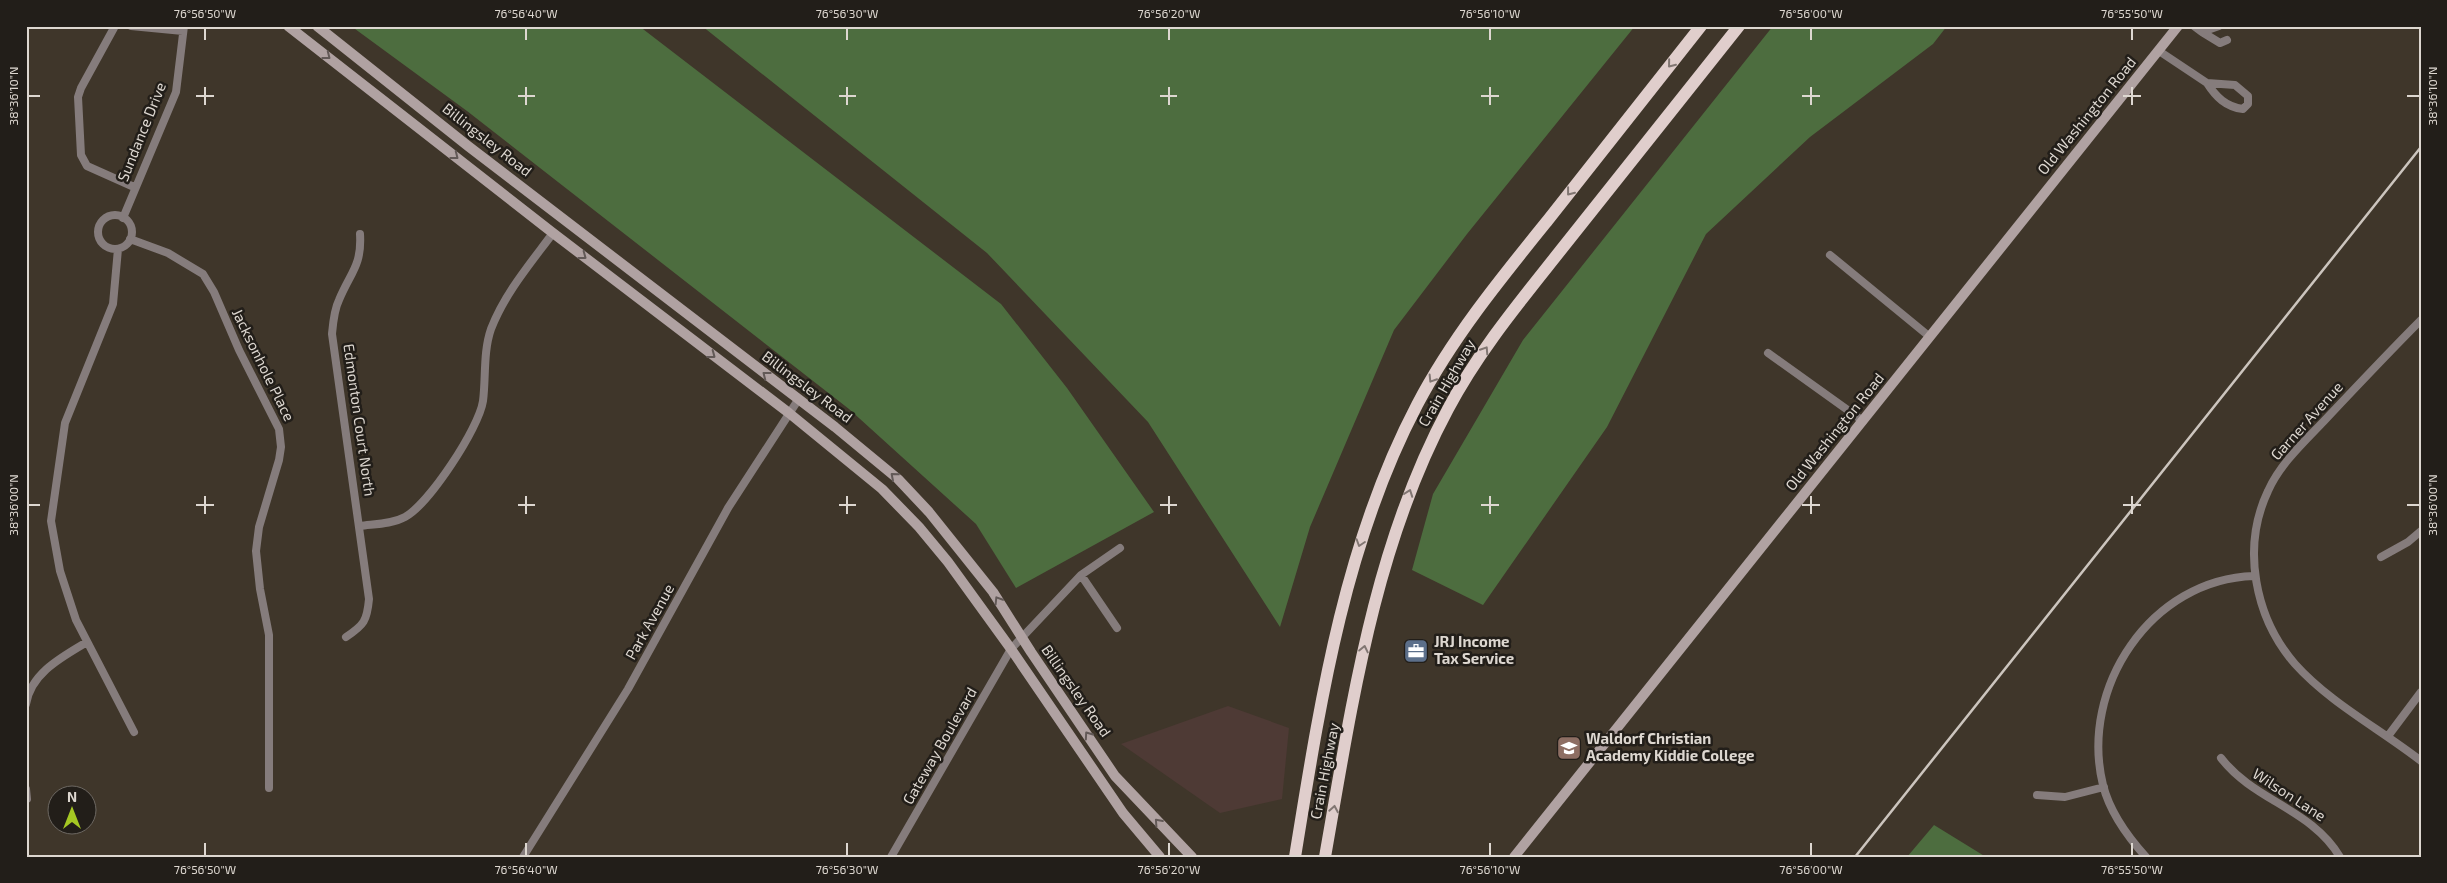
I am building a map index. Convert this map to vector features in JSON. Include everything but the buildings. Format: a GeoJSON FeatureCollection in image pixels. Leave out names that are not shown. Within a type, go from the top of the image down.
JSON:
{"type":"FeatureCollection","features":[{"type":"Feature","properties":{"kind":"highway","name":"Crain Highway"},"geometry":{"type":"LineString","coordinates":[[1295,857],[1328,674],[1354,559],[1387,470],[1416,406],[1448,352],[1502,278],[1701,26]]}},
{"type":"Feature","properties":{"kind":"highway","name":"Crain Highway"},"geometry":{"type":"LineString","coordinates":[[1325,857],[1359,676],[1379,583],[1411,489],[1447,410],[1501,326],[1739,26]]}},
{"type":"Feature","properties":{"kind":"highway"},"geometry":{"type":"LineString","coordinates":[[1289,857],[1299,832]]}},
{"type":"Feature","properties":{"kind":"main road","name":"Billingsley Road"},"geometry":{"type":"LineString","coordinates":[[288,26],[553,233],[789,413],[882,489],[920,527],[948,562],[1011,649],[1123,813],[1160,857]]}},
{"type":"Feature","properties":{"kind":"main road","name":"Billingsley Road"},"geometry":{"type":"LineString","coordinates":[[317,26],[835,427],[914,496],[993,592],[1021,637],[1116,776],[1192,857]]}},
{"type":"Feature","properties":{"kind":"main road","name":"Old Washington Road"},"geometry":{"type":"LineString","coordinates":[[1514,857],[2178,26]]}},
{"type":"Feature","properties":{"kind":"street"},"geometry":{"type":"LineString","coordinates":[[115,26],[79,95],[82,155],[86,166],[134,187]]}},
{"type":"Feature","properties":{"kind":"street"},"geometry":{"type":"LineString","coordinates":[[131,26],[184,29]]}},
{"type":"Feature","properties":{"kind":"street"},"geometry":{"type":"LineString","coordinates":[[2194,26],[2220,42],[2227,40]]}},
{"type":"Feature","properties":{"kind":"street"},"geometry":{"type":"LineString","coordinates":[[2202,32],[2219,26]]}},
{"type":"Feature","properties":{"kind":"street","name":"Sundance Drive"},"geometry":{"type":"LineString","coordinates":[[123,218],[134,187],[176,92],[184,29]]}},
{"type":"Feature","properties":{"kind":"street"},"geometry":{"type":"LineString","coordinates":[[2159,51],[2208,83],[2215,94],[2227,104],[2243,108],[2248,104],[2248,96],[2239,87],[2208,83]]}},
{"type":"Feature","properties":{"kind":"street"},"geometry":{"type":"LineString","coordinates":[[117,216],[123,218],[131,229],[130,239],[127,244],[118,249],[112,249],[102,244],[98,233],[99,227],[106,218],[117,216]]}},
{"type":"Feature","properties":{"kind":"street"},"geometry":{"type":"LineString","coordinates":[[360,526],[404,518],[419,508],[431,494],[476,423],[483,403],[490,332],[498,312],[507,294],[553,233]]}},
{"type":"Feature","properties":{"kind":"street","name":"Edmonton Court North"},"geometry":{"type":"LineString","coordinates":[[346,638],[362,627],[368,615],[369,599],[332,334],[338,302],[358,266],[361,249],[360,234]]}},
{"type":"Feature","properties":{"kind":"street","name":"Jacksonhole Place"},"geometry":{"type":"LineString","coordinates":[[130,239],[168,253],[203,274],[214,292],[239,350],[279,428],[281,447],[279,460],[259,526],[256,551],[258,582],[269,635],[269,788]]}},
{"type":"Feature","properties":{"kind":"street"},"geometry":{"type":"LineString","coordinates":[[118,249],[113,304],[65,423],[51,520],[60,572],[76,620],[134,732]]}},
{"type":"Feature","properties":{"kind":"street"},"geometry":{"type":"LineString","coordinates":[[1830,254],[1930,337]]}},
{"type":"Feature","properties":{"kind":"street","name":"Garner Avenue"},"geometry":{"type":"LineString","coordinates":[[2421,320],[2293,453],[2272,484],[2265,498],[2258,526],[2254,576],[2266,619],[2296,665],[2342,704],[2421,761]]}},
{"type":"Feature","properties":{"kind":"street"},"geometry":{"type":"LineString","coordinates":[[1768,353],[1863,421]]}},
{"type":"Feature","properties":{"kind":"street","name":"Park Avenue"},"geometry":{"type":"LineString","coordinates":[[523,857],[628,689],[728,508],[798,400]]}},
{"type":"Feature","properties":{"kind":"street"},"geometry":{"type":"LineString","coordinates":[[2381,558],[2402,546],[2421,531]]}},
{"type":"Feature","properties":{"kind":"street","name":"Gateway Boulevard"},"geometry":{"type":"LineString","coordinates":[[890,857],[1011,649],[1081,576],[1120,548]]}},
{"type":"Feature","properties":{"kind":"street"},"geometry":{"type":"LineString","coordinates":[[1081,576],[1117,628]]}},
{"type":"Feature","properties":{"kind":"street"},"geometry":{"type":"LineString","coordinates":[[2146,857],[2120,826],[2104,788],[2099,762],[2098,740],[2104,702],[2118,667],[2137,636],[2160,612],[2192,591],[2218,581],[2254,576]]}},
{"type":"Feature","properties":{"kind":"street"},"geometry":{"type":"LineString","coordinates":[[26,704],[28,692],[50,665],[87,642]]}},
{"type":"Feature","properties":{"kind":"street"},"geometry":{"type":"LineString","coordinates":[[2388,736],[2421,692]]}},
{"type":"Feature","properties":{"kind":"street","name":"Wilson Lane"},"geometry":{"type":"LineString","coordinates":[[2221,758],[2245,784],[2313,824],[2327,837],[2340,857]]}},
{"type":"Feature","properties":{"kind":"street"},"geometry":{"type":"LineString","coordinates":[[2037,795],[2065,797],[2104,788]]}},
{"type":"Feature","properties":{"kind":"street"},"geometry":{"type":"LineString","coordinates":[[26,789],[27,799]]}},
{"type":"Feature","properties":{"kind":"shaded area"},"geometry":{"type":"Polygon","coordinates":[[[1228,706],[1289,728],[1282,799],[1220,813],[1121,744],[1228,706]]]}},
{"type":"Feature","properties":{"kind":"green space"},"geometry":{"type":"Polygon","coordinates":[[[351,26],[639,26],[1001,304],[1067,388],[1154,512],[1016,588],[976,524],[849,409],[467,111],[351,26]]]}},
{"type":"Feature","properties":{"kind":"green space"},"geometry":{"type":"Polygon","coordinates":[[[702,26],[1635,26],[1467,234],[1394,330],[1310,527],[1280,627],[1148,422],[987,253],[702,26]]]}},
{"type":"Feature","properties":{"kind":"green space"},"geometry":{"type":"Polygon","coordinates":[[[1773,26],[1947,26],[1933,44],[1810,137],[1706,234],[1607,427],[1483,605],[1412,570],[1433,494],[1523,340],[1773,26]]]}},
{"type":"Feature","properties":{"kind":"green space"},"geometry":{"type":"Polygon","coordinates":[[[1934,825],[1986,857],[1907,857],[1934,825]]]}},
{"type":"Feature","properties":{"kind":"railway"},"geometry":{"type":"LineString","coordinates":[[1855,857],[2421,147]]}},
{"type":"Feature","properties":{"kind":"place","name":"JRJ Income Tax Service"},"geometry":{"type":"Point","coordinates":[1416,651]}},
{"type":"Feature","properties":{"kind":"place","name":"Waldorf Christian Academy Kiddie College"},"geometry":{"type":"Point","coordinates":[1569,748]}}]}
